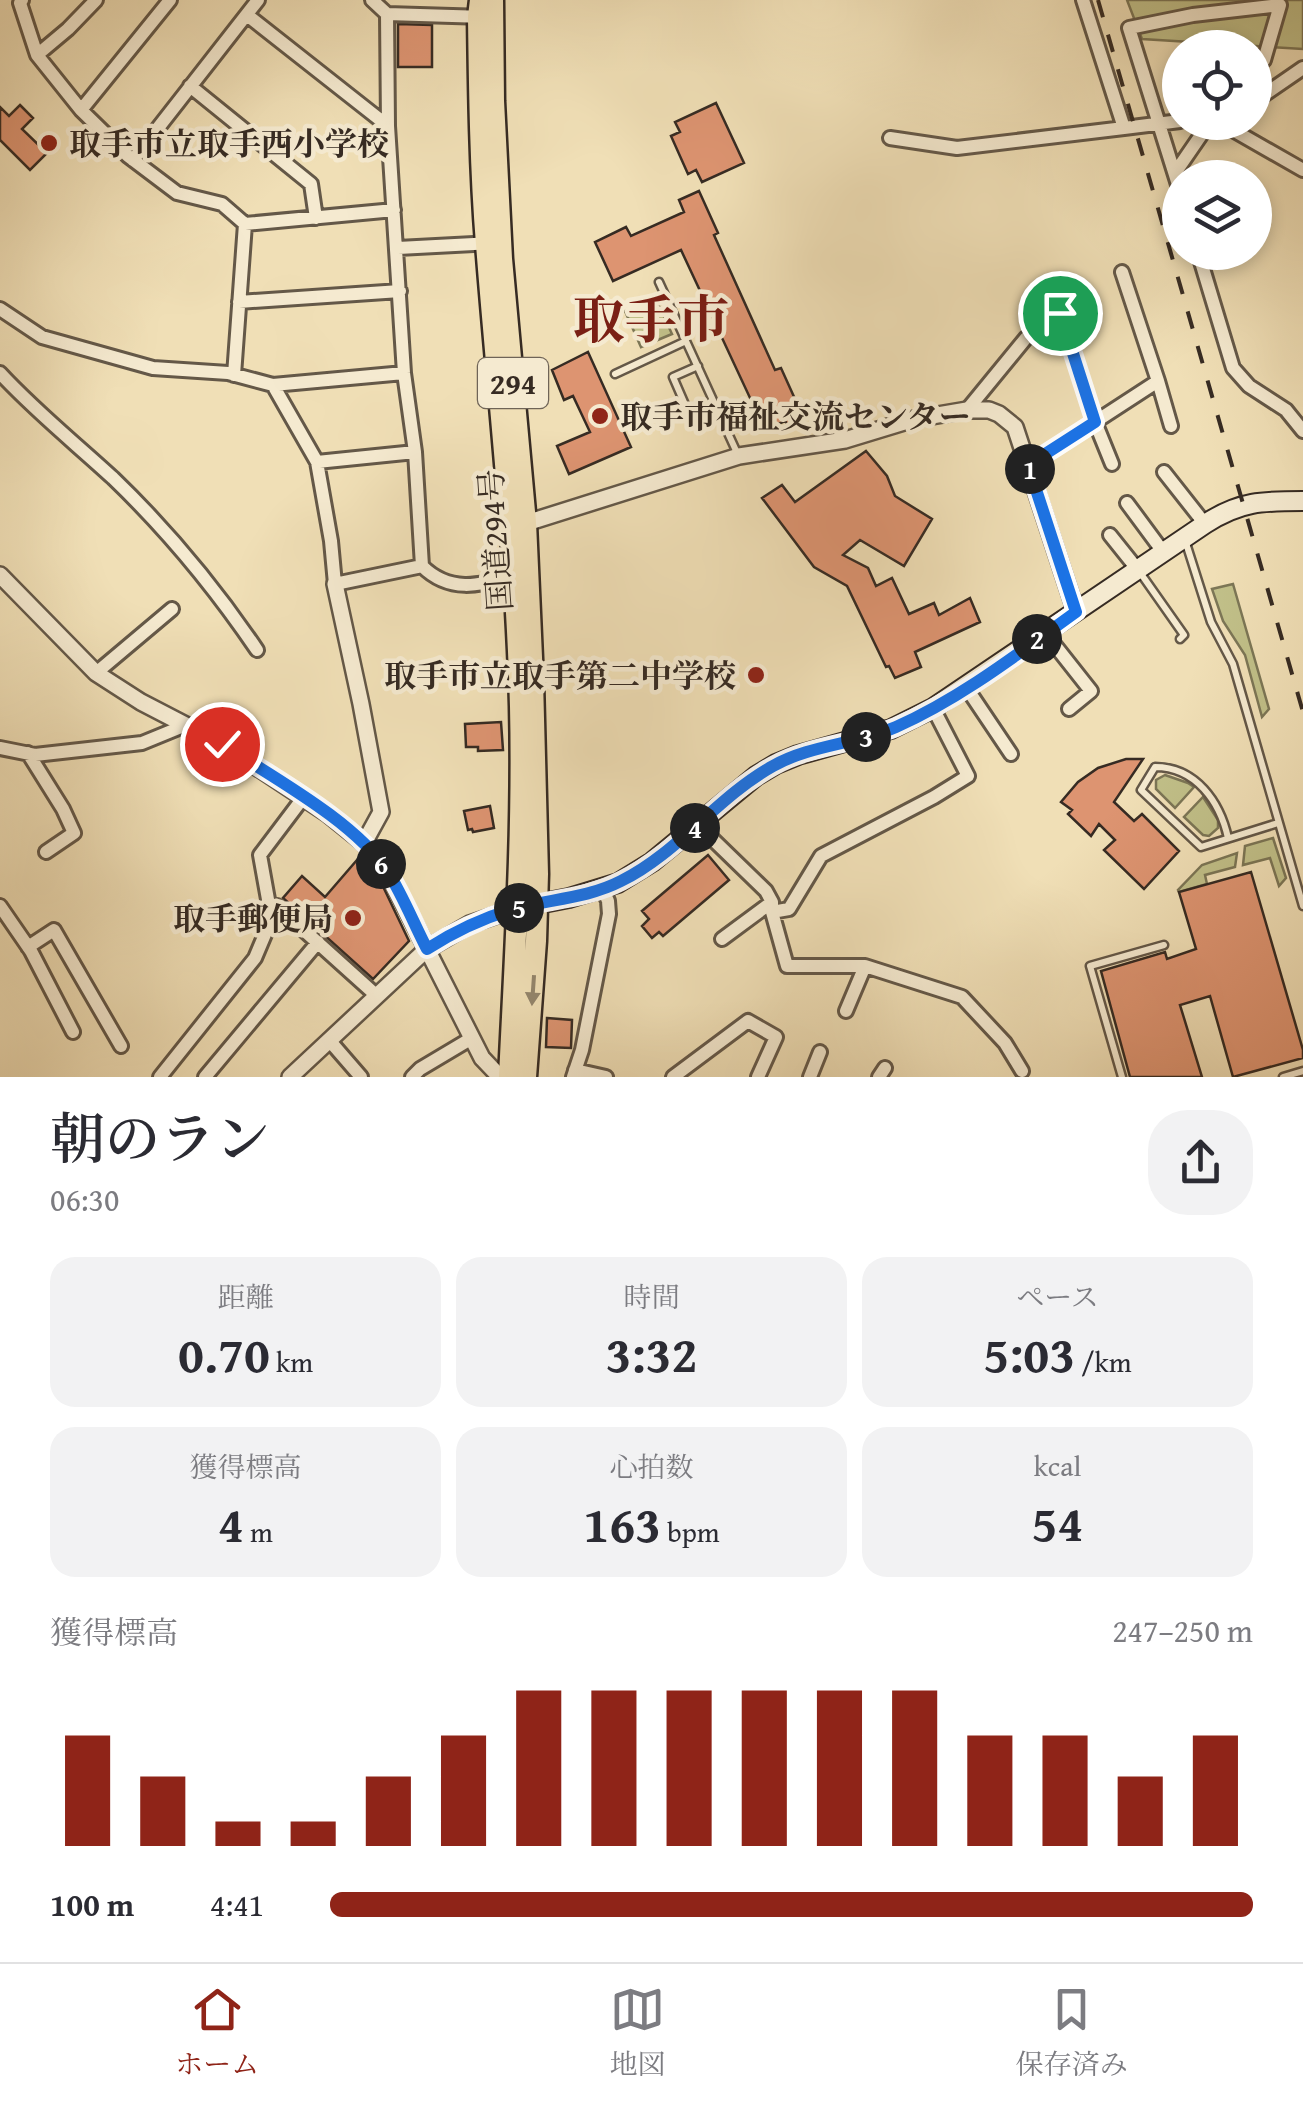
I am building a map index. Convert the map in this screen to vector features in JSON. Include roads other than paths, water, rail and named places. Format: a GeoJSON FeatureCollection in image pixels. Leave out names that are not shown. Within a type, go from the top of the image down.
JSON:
{"type":"FeatureCollection","features":[{"type":"Feature","properties":{"kind":"highway","name":"国道294号"},"geometry":{"type":"LineString","coordinates":[[486,9],[493,243],[533,680],[526,1077]]}},
{"type":"Feature","properties":{"kind":"highway","name":"国道294号"},"geometry":{"type":"LineString","coordinates":[[509,1077],[527,906],[520,843],[520,704],[513,576],[518,526]]}},
{"type":"Feature","properties":{"kind":"main road"},"geometry":{"type":"LineString","coordinates":[[527,906],[603,889],[630,876],[776,764],[891,729],[933,708],[1231,508],[1252,502],[1303,501]]}},
{"type":"Feature","properties":{"kind":"street"},"geometry":{"type":"LineString","coordinates":[[22,0],[20,4],[38,55],[80,110],[133,160],[177,193],[222,204],[245,224],[394,210]]}},
{"type":"Feature","properties":{"kind":"street"},"geometry":{"type":"LineString","coordinates":[[38,55],[96,0]]}},
{"type":"Feature","properties":{"kind":"street"},"geometry":{"type":"LineString","coordinates":[[80,110],[170,0]]}},
{"type":"Feature","properties":{"kind":"street"},"geometry":{"type":"LineString","coordinates":[[133,160],[258,0]]}},
{"type":"Feature","properties":{"kind":"street"},"geometry":{"type":"LineString","coordinates":[[372,0],[387,14],[486,9]]}},
{"type":"Feature","properties":{"kind":"street"},"geometry":{"type":"LineString","coordinates":[[1083,0],[1124,128]]}},
{"type":"Feature","properties":{"kind":"street"},"geometry":{"type":"LineString","coordinates":[[1171,160],[1129,28],[1193,15],[1280,5],[1272,32]]}},
{"type":"Feature","properties":{"kind":"street"},"geometry":{"type":"LineString","coordinates":[[246,14],[388,126]]}},
{"type":"Feature","properties":{"kind":"street"},"geometry":{"type":"LineString","coordinates":[[387,14],[388,126],[404,373],[416,452],[422,566],[436,580],[454,585],[513,576]]}},
{"type":"Feature","properties":{"kind":"street"},"geometry":{"type":"LineString","coordinates":[[1272,89],[1303,68]]}},
{"type":"Feature","properties":{"kind":"street"},"geometry":{"type":"LineString","coordinates":[[190,86],[311,184],[316,218]]}},
{"type":"Feature","properties":{"kind":"street"},"geometry":{"type":"LineString","coordinates":[[890,138],[957,148],[1160,122]]}},
{"type":"Feature","properties":{"kind":"street"},"geometry":{"type":"LineString","coordinates":[[1250,140],[1303,170]]}},
{"type":"Feature","properties":{"kind":"street"},"geometry":{"type":"LineString","coordinates":[[234,374],[245,224]]}},
{"type":"Feature","properties":{"kind":"street"},"geometry":{"type":"LineString","coordinates":[[398,248],[493,243]]}},
{"type":"Feature","properties":{"kind":"street"},"geometry":{"type":"LineString","coordinates":[[1203,270],[1232,368],[1249,386],[1286,410],[1303,431]]}},
{"type":"Feature","properties":{"kind":"street"},"geometry":{"type":"LineString","coordinates":[[1122,272],[1171,426]]}},
{"type":"Feature","properties":{"kind":"street"},"geometry":{"type":"LineString","coordinates":[[239,302],[400,291]]}},
{"type":"Feature","properties":{"kind":"street"},"geometry":{"type":"LineString","coordinates":[[0,309],[42,337],[153,368],[234,374],[272,385],[404,373]]}},
{"type":"Feature","properties":{"kind":"street"},"geometry":{"type":"LineString","coordinates":[[967,410],[1026,338],[1060,313],[1112,464]]}},
{"type":"Feature","properties":{"kind":"street"},"geometry":{"type":"LineString","coordinates":[[0,372],[173,540],[257,650]]}},
{"type":"Feature","properties":{"kind":"street"},"geometry":{"type":"LineString","coordinates":[[1028,465],[1158,381]]}},
{"type":"Feature","properties":{"kind":"street"},"geometry":{"type":"LineString","coordinates":[[272,385],[316,462],[335,584],[381,812],[364,843]]}},
{"type":"Feature","properties":{"kind":"street"},"geometry":{"type":"LineString","coordinates":[[518,526],[738,456],[845,440],[914,419],[989,410],[1015,426],[1076,612]]}},
{"type":"Feature","properties":{"kind":"street"},"geometry":{"type":"LineString","coordinates":[[316,462],[416,452]]}},
{"type":"Feature","properties":{"kind":"street"},"geometry":{"type":"LineString","coordinates":[[1164,472],[1205,524]]}},
{"type":"Feature","properties":{"kind":"street"},"geometry":{"type":"LineString","coordinates":[[1127,504],[1164,553]]}},
{"type":"Feature","properties":{"kind":"street"},"geometry":{"type":"LineString","coordinates":[[1110,535],[1138,570]]}},
{"type":"Feature","properties":{"kind":"street"},"geometry":{"type":"LineString","coordinates":[[335,584],[422,566]]}},
{"type":"Feature","properties":{"kind":"street"},"geometry":{"type":"LineString","coordinates":[[0,575],[96,673],[222,744],[328,814],[364,843],[388,872],[472,1038],[488,1067],[500,1077]]}},
{"type":"Feature","properties":{"kind":"street"},"geometry":{"type":"LineString","coordinates":[[96,673],[172,609]]}},
{"type":"Feature","properties":{"kind":"street"},"geometry":{"type":"LineString","coordinates":[[1046,634],[1091,692],[1069,709]]}},
{"type":"Feature","properties":{"kind":"street"},"geometry":{"type":"LineString","coordinates":[[966,687],[1011,754]]}},
{"type":"Feature","properties":{"kind":"street"},"geometry":{"type":"LineString","coordinates":[[722,939],[772,907],[789,910],[821,856],[968,776],[933,708]]}},
{"type":"Feature","properties":{"kind":"street"},"geometry":{"type":"LineString","coordinates":[[2,752],[35,755],[142,743],[186,725]]}},
{"type":"Feature","properties":{"kind":"street"},"geometry":{"type":"LineString","coordinates":[[28,754],[74,833],[46,852]]}},
{"type":"Feature","properties":{"kind":"street"},"geometry":{"type":"LineString","coordinates":[[274,912],[269,905],[260,855],[303,798]]}},
{"type":"Feature","properties":{"kind":"street"},"geometry":{"type":"LineString","coordinates":[[698,825],[766,891],[787,966],[866,966],[962,997],[1005,1044],[1022,1071]]}},
{"type":"Feature","properties":{"kind":"street"},"geometry":{"type":"LineString","coordinates":[[603,889],[609,914],[574,1074],[606,1077]]}},
{"type":"Feature","properties":{"kind":"street"},"geometry":{"type":"LineString","coordinates":[[0,906],[28,946],[73,1032]]}},
{"type":"Feature","properties":{"kind":"street"},"geometry":{"type":"LineString","coordinates":[[160,1077],[255,958],[276,906],[377,996]]}},
{"type":"Feature","properties":{"kind":"street"},"geometry":{"type":"LineString","coordinates":[[290,1077],[427,949],[470,924],[527,906]]}},
{"type":"Feature","properties":{"kind":"street"},"geometry":{"type":"LineString","coordinates":[[28,946],[54,930],[121,1046]]}},
{"type":"Feature","properties":{"kind":"street"},"geometry":{"type":"LineString","coordinates":[[205,1077],[318,942]]}},
{"type":"Feature","properties":{"kind":"street"},"geometry":{"type":"LineString","coordinates":[[846,1011],[866,966]]}},
{"type":"Feature","properties":{"kind":"street"},"geometry":{"type":"LineString","coordinates":[[676,1076],[748,1020],[776,1037],[758,1077]]}},
{"type":"Feature","properties":{"kind":"street"},"geometry":{"type":"LineString","coordinates":[[412,1077],[472,1038]]}},
{"type":"Feature","properties":{"kind":"street"},"geometry":{"type":"LineString","coordinates":[[330,1040],[361,1077]]}},
{"type":"Feature","properties":{"kind":"street"},"geometry":{"type":"LineString","coordinates":[[810,1077],[820,1052]]}},
{"type":"Feature","properties":{"kind":"lane"},"geometry":{"type":"LineString","coordinates":[[659,282],[738,456]]}},
{"type":"Feature","properties":{"kind":"lane"},"geometry":{"type":"LineString","coordinates":[[615,374],[686,342]]}},
{"type":"Feature","properties":{"kind":"lane"},"geometry":{"type":"LineString","coordinates":[[698,366],[672,377],[693,423],[721,418]]}},
{"type":"Feature","properties":{"kind":"lane"},"geometry":{"type":"LineString","coordinates":[[1184,539],[1212,622],[1233,664],[1303,906]]}},
{"type":"Feature","properties":{"kind":"lane"},"geometry":{"type":"LineString","coordinates":[[1138,570],[1184,635],[1180,638]]}},
{"type":"Feature","properties":{"kind":"lane"},"geometry":{"type":"LineString","coordinates":[[1228,838],[1218,809],[1203,787],[1170,768],[1155,767],[1141,790],[1201,846],[1228,838],[1278,823]]}},
{"type":"Feature","properties":{"kind":"lane"},"geometry":{"type":"LineString","coordinates":[[1122,1077],[1090,966],[1164,946]]}},
{"type":"Feature","properties":{"kind":"lane"},"geometry":{"type":"LineString","coordinates":[[1284,1077],[1303,1071]]}},
{"type":"Feature","properties":{"kind":"railway"},"geometry":{"type":"LineString","coordinates":[[1098,0],[1303,712]]}},
{"type":"Feature","properties":{"kind":"place","name":"取手市立取手西小学校"},"geometry":{"type":"Point","coordinates":[49,143]}},
{"type":"Feature","properties":{"kind":"place","name":"取手市福祉交流センター"},"geometry":{"type":"Point","coordinates":[600,416]}},
{"type":"Feature","properties":{"kind":"place","name":"取手市立取手第二中学校"},"geometry":{"type":"Point","coordinates":[756,675]}},
{"type":"Feature","properties":{"kind":"place","name":"取手郵便局"},"geometry":{"type":"Point","coordinates":[353,918]}},
{"type":"Feature","properties":{"kind":"district","name":"取手市"},"geometry":{"type":"Point","coordinates":[651,319]}}]}
